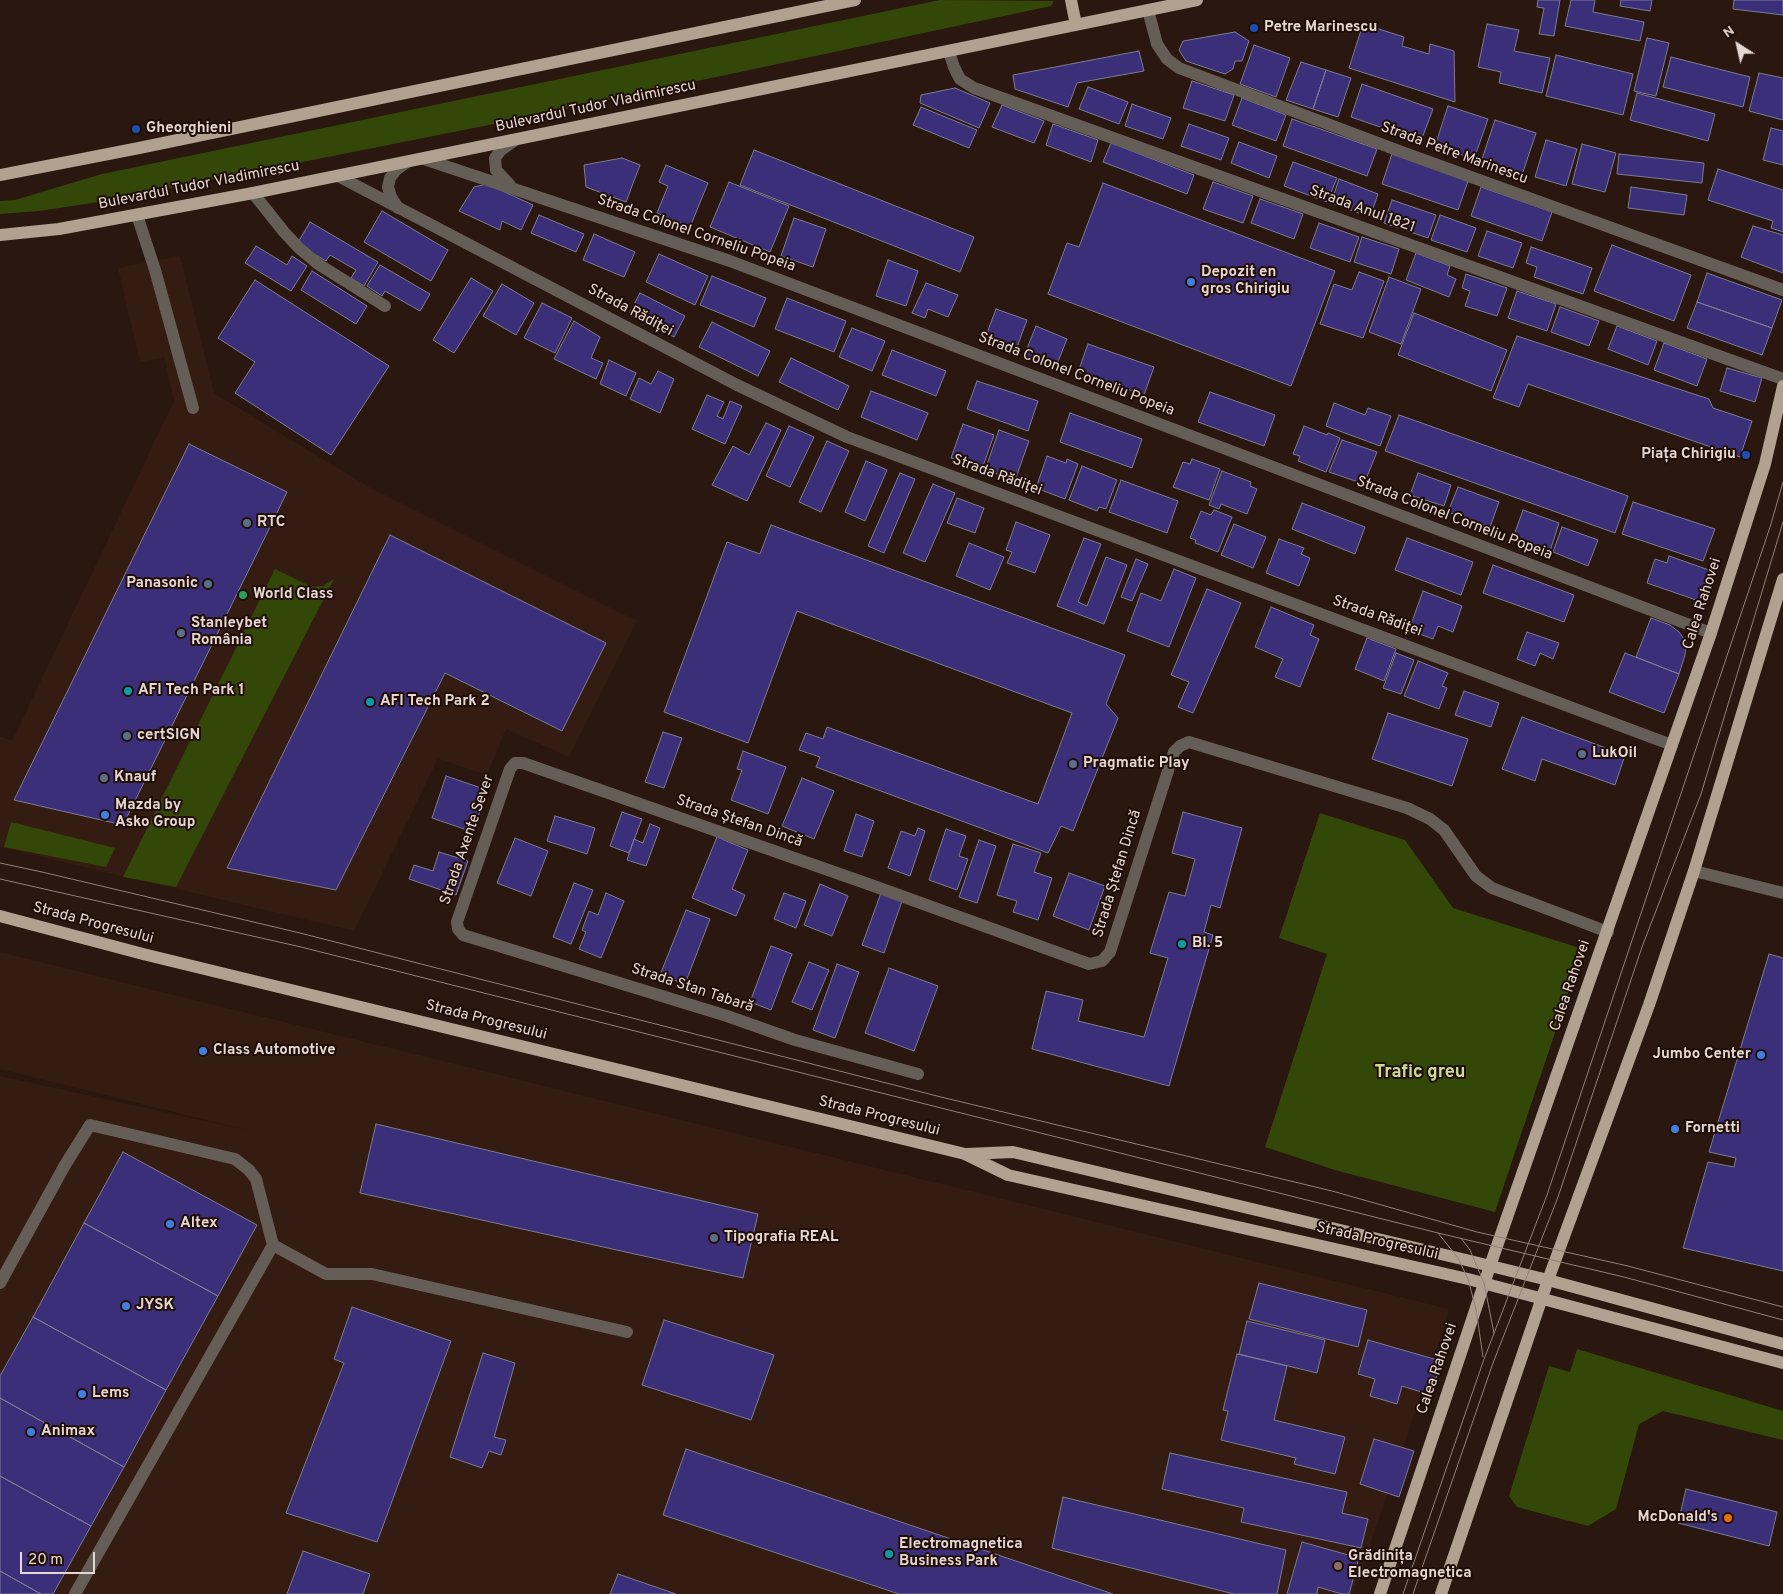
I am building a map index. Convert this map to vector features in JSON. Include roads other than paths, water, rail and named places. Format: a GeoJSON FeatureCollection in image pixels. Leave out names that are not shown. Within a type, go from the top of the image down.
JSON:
{"type":"FeatureCollection","features":[{"type":"Feature","properties":{"kind":"main road"},"geometry":{"type":"LineString","coordinates":[[0,175],[855,0]]}},
{"type":"Feature","properties":{"kind":"main road"},"geometry":{"type":"LineString","coordinates":[[1071,0],[1076,25]]}},
{"type":"Feature","properties":{"kind":"main road","name":"Bulevardul Tudor Vladimirescu"},"geometry":{"type":"LineString","coordinates":[[0,236],[58,229],[253,194],[1197,0]]}},
{"type":"Feature","properties":{"kind":"main road","name":"Calea Rahovei"},"geometry":{"type":"LineString","coordinates":[[1380,1594],[1484,1283],[1712,633],[1765,464],[1783,386]]}},
{"type":"Feature","properties":{"kind":"main road"},"geometry":{"type":"LineString","coordinates":[[1441,1594],[1548,1280],[1649,1005],[1694,871],[1783,579]]}},
{"type":"Feature","properties":{"kind":"main road","name":"Strada Progresului"},"geometry":{"type":"LineString","coordinates":[[0,916],[152,956],[965,1154],[1008,1175],[1542,1297],[1783,1363]]}},
{"type":"Feature","properties":{"kind":"main road","name":"Strada Progresului"},"geometry":{"type":"LineString","coordinates":[[965,1154],[1014,1152],[1548,1280],[1783,1344]]}},
{"type":"Feature","properties":{"kind":"street","name":"Strada Petre Marinescu"},"geometry":{"type":"LineString","coordinates":[[1148,10],[1157,44],[1167,59],[1179,68],[1402,152],[1783,290]]}},
{"type":"Feature","properties":{"kind":"street","name":"Strada Anul 1821"},"geometry":{"type":"LineString","coordinates":[[949,52],[960,79],[974,88],[1783,379]]}},
{"type":"Feature","properties":{"kind":"street"},"geometry":{"type":"LineString","coordinates":[[511,187],[496,170],[495,158],[501,150],[515,140]]}},
{"type":"Feature","properties":{"kind":"street","name":"Strada Colonel Corneliu Popeia"},"geometry":{"type":"LineString","coordinates":[[424,159],[730,261],[1712,633]]}},
{"type":"Feature","properties":{"kind":"street"},"geometry":{"type":"LineString","coordinates":[[398,208],[391,197],[388,187],[390,178],[406,162]]}},
{"type":"Feature","properties":{"kind":"street","name":"Strada Rădiței"},"geometry":{"type":"LineString","coordinates":[[338,176],[736,385],[847,437],[1672,745]]}},
{"type":"Feature","properties":{"kind":"street"},"geometry":{"type":"LineString","coordinates":[[253,194],[299,248],[318,264],[385,306]]}},
{"type":"Feature","properties":{"kind":"street"},"geometry":{"type":"LineString","coordinates":[[137,215],[155,270],[193,408]]}},
{"type":"Feature","properties":{"kind":"street","name":"Strada Ștefan Dincă"},"geometry":{"type":"LineString","coordinates":[[516,763],[522,762],[1088,964],[1102,961],[1110,952],[1174,752],[1180,746],[1189,742],[1407,808],[1430,819],[1444,830],[1476,876],[1492,888],[1608,932]]}},
{"type":"Feature","properties":{"kind":"street","name":"Strada Axente Sever"},"geometry":{"type":"LineString","coordinates":[[458,929],[457,922],[510,769],[516,763]]}},
{"type":"Feature","properties":{"kind":"street"},"geometry":{"type":"LineString","coordinates":[[1694,871],[1783,893]]}},
{"type":"Feature","properties":{"kind":"street","name":"Strada Stan Tabară"},"geometry":{"type":"LineString","coordinates":[[458,929],[463,934],[727,1016],[795,1040],[918,1074]]}},
{"type":"Feature","properties":{"kind":"street"},"geometry":{"type":"LineString","coordinates":[[0,1283],[90,1125],[236,1159],[256,1179],[273,1245],[75,1594]]}},
{"type":"Feature","properties":{"kind":"street"},"geometry":{"type":"LineString","coordinates":[[273,1245],[326,1274],[372,1274],[626,1332]]}},
{"type":"Feature","properties":{"kind":"tram line"},"geometry":{"type":"LineString","coordinates":[[1403,1594],[1483,1362],[1547,1195],[1771,524],[1783,482]]}},
{"type":"Feature","properties":{"kind":"tram line"},"geometry":{"type":"LineString","coordinates":[[1413,1594],[1493,1363],[1558,1197],[1642,947],[1701,794],[1783,522]]}},
{"type":"Feature","properties":{"kind":"tram line"},"geometry":{"type":"LineString","coordinates":[[0,863],[300,933],[941,1097],[1332,1191],[1477,1232],[1628,1266],[1783,1307]]}},
{"type":"Feature","properties":{"kind":"tram line"},"geometry":{"type":"LineString","coordinates":[[0,879],[301,947],[1438,1233],[1624,1277],[1783,1320]]}},
{"type":"Feature","properties":{"kind":"tram line"},"geometry":{"type":"LineString","coordinates":[[1438,1233],[1458,1258],[1468,1279],[1476,1309],[1483,1357]]}},
{"type":"Feature","properties":{"kind":"tram line"},"geometry":{"type":"LineString","coordinates":[[1461,1238],[1470,1250],[1484,1283],[1494,1333]]}},
{"type":"Feature","properties":{"kind":"place","name":"Petre Marinescu"},"geometry":{"type":"Point","coordinates":[1254,28]}},
{"type":"Feature","properties":{"kind":"place","name":"Gheorghieni"},"geometry":{"type":"Point","coordinates":[136,129]}},
{"type":"Feature","properties":{"kind":"place","name":"Depozit en gros Chirigiu"},"geometry":{"type":"Point","coordinates":[1191,282]}},
{"type":"Feature","properties":{"kind":"place","name":"Piața Chirigiu"},"geometry":{"type":"Point","coordinates":[1746,455]}},
{"type":"Feature","properties":{"kind":"place","name":"RTC"},"geometry":{"type":"Point","coordinates":[247,523]}},
{"type":"Feature","properties":{"kind":"place","name":"Panasonic"},"geometry":{"type":"Point","coordinates":[208,584]}},
{"type":"Feature","properties":{"kind":"place","name":"World Class"},"geometry":{"type":"Point","coordinates":[243,595]}},
{"type":"Feature","properties":{"kind":"place","name":"Stanleybet România"},"geometry":{"type":"Point","coordinates":[181,633]}},
{"type":"Feature","properties":{"kind":"place","name":"AFI Tech Park 1"},"geometry":{"type":"Point","coordinates":[128,691]}},
{"type":"Feature","properties":{"kind":"place","name":"AFI Tech Park 2"},"geometry":{"type":"Point","coordinates":[370,702]}},
{"type":"Feature","properties":{"kind":"place","name":"certSIGN"},"geometry":{"type":"Point","coordinates":[127,736]}},
{"type":"Feature","properties":{"kind":"place","name":"LukOil"},"geometry":{"type":"Point","coordinates":[1582,754]}},
{"type":"Feature","properties":{"kind":"place","name":"Pragmatic Play"},"geometry":{"type":"Point","coordinates":[1073,764]}},
{"type":"Feature","properties":{"kind":"place","name":"Knauf"},"geometry":{"type":"Point","coordinates":[104,778]}},
{"type":"Feature","properties":{"kind":"place","name":"Mazda by Asko Group"},"geometry":{"type":"Point","coordinates":[105,815]}},
{"type":"Feature","properties":{"kind":"place","name":"Bl. 5"},"geometry":{"type":"Point","coordinates":[1182,944]}},
{"type":"Feature","properties":{"kind":"place","name":"Class Automotive"},"geometry":{"type":"Point","coordinates":[203,1051]}},
{"type":"Feature","properties":{"kind":"place","name":"Jumbo Center"},"geometry":{"type":"Point","coordinates":[1761,1055]}},
{"type":"Feature","properties":{"kind":"place","name":"Fornetti"},"geometry":{"type":"Point","coordinates":[1675,1129]}},
{"type":"Feature","properties":{"kind":"place","name":"Altex"},"geometry":{"type":"Point","coordinates":[170,1224]}},
{"type":"Feature","properties":{"kind":"place","name":"Tipografia REAL"},"geometry":{"type":"Point","coordinates":[714,1238]}},
{"type":"Feature","properties":{"kind":"place","name":"JYSK"},"geometry":{"type":"Point","coordinates":[126,1306]}},
{"type":"Feature","properties":{"kind":"place","name":"Lems"},"geometry":{"type":"Point","coordinates":[82,1394]}},
{"type":"Feature","properties":{"kind":"place","name":"Animax"},"geometry":{"type":"Point","coordinates":[31,1432]}},
{"type":"Feature","properties":{"kind":"place","name":"McDonald's"},"geometry":{"type":"Point","coordinates":[1728,1518]}},
{"type":"Feature","properties":{"kind":"place","name":"Electromagnetica Business Park"},"geometry":{"type":"Point","coordinates":[889,1554]}},
{"type":"Feature","properties":{"kind":"place","name":"Grădinița Electromagnetica"},"geometry":{"type":"Point","coordinates":[1338,1566]}},
{"type":"Feature","properties":{"kind":"district","name":"Trafic greu"},"geometry":{"type":"Point","coordinates":[1420,1073]}}]}
